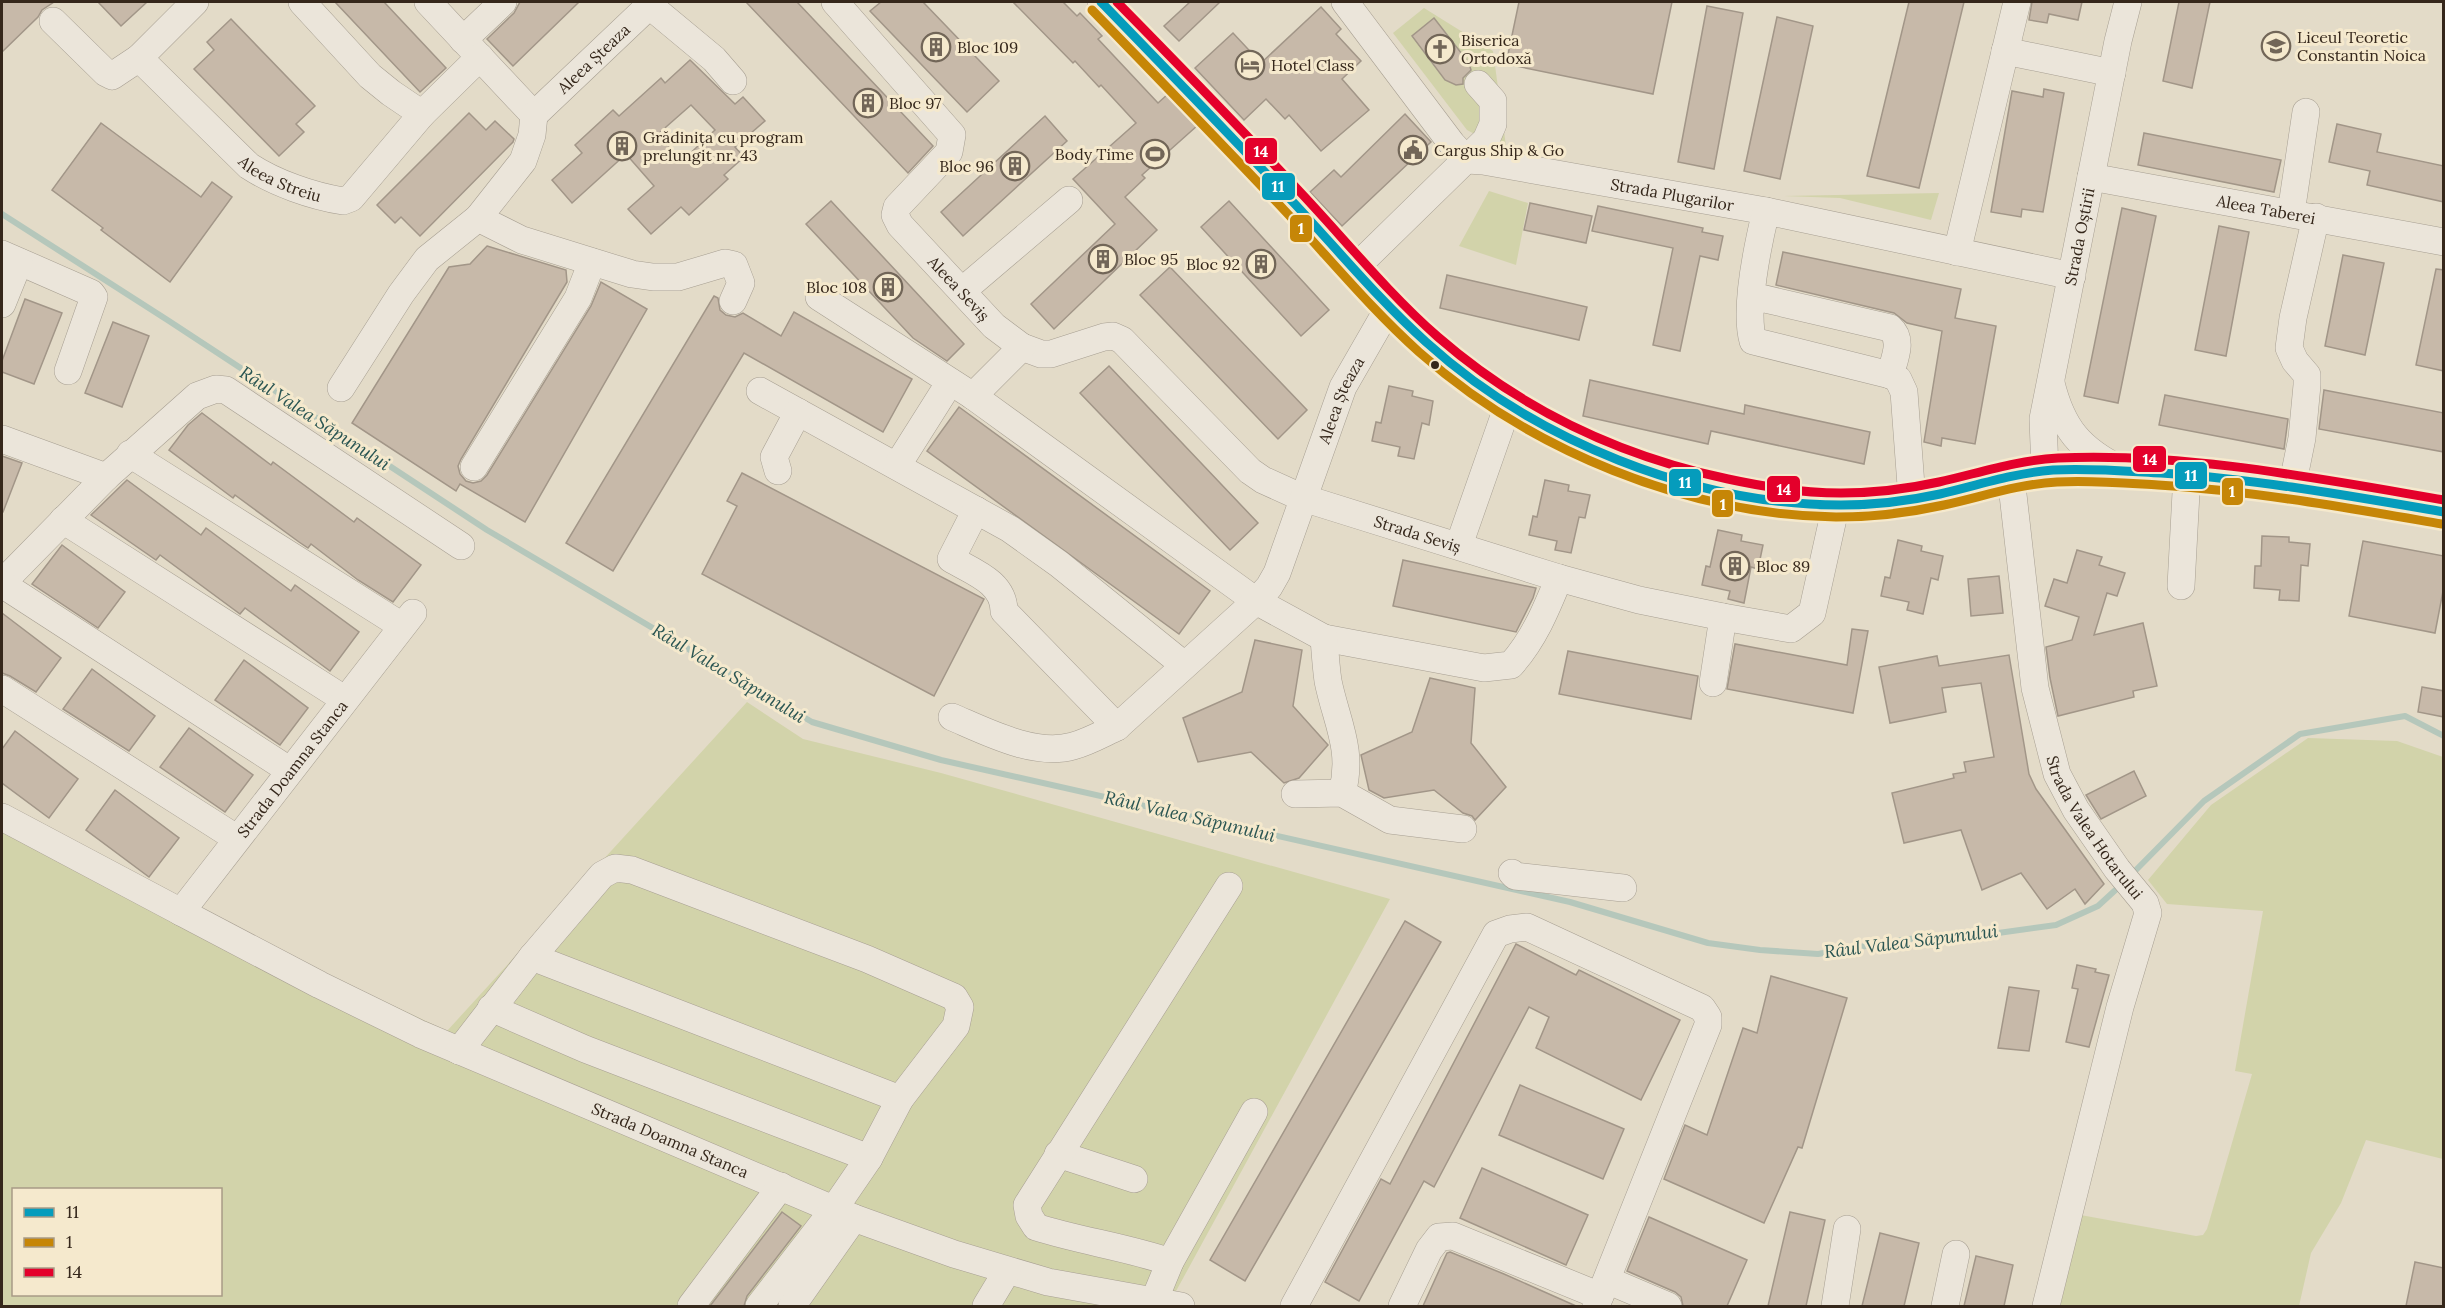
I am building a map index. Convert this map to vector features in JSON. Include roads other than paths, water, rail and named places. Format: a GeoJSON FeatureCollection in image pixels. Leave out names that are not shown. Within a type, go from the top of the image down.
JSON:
{"type":"FeatureCollection","features":[{"type":"Feature","properties":{"kind":"street"},"geometry":{"type":"LineString","coordinates":[[53,21],[106,73],[112,76],[139,58],[195,2]]}},
{"type":"Feature","properties":{"kind":"street"},"geometry":{"type":"LineString","coordinates":[[302,2],[370,76],[422,114]]}},
{"type":"Feature","properties":{"kind":"street"},"geometry":{"type":"LineString","coordinates":[[341,388],[426,259],[478,218],[523,161],[532,135],[534,115],[428,2]]}},
{"type":"Feature","properties":{"kind":"street","name":"Aleea Streiu"},"geometry":{"type":"LineString","coordinates":[[139,58],[249,166],[262,175],[334,200],[344,201],[351,198],[422,114],[472,48],[503,2]]}},
{"type":"Feature","properties":{"kind":"street","name":"Aleea Seviș"},"geometry":{"type":"LineString","coordinates":[[835,2],[952,135],[949,153],[897,207],[895,215],[900,225],[962,291],[1003,334],[1022,347],[1041,354],[1051,354],[1104,337],[1113,336],[1122,340],[1250,471],[1263,480],[1304,498]]}},
{"type":"Feature","properties":{"kind":"street"},"geometry":{"type":"LineString","coordinates":[[1101,2],[1389,307],[1452,365],[1508,405],[1574,442],[1620,462],[1665,477],[1771,499],[1836,505],[1912,500],[2045,471],[2123,471],[2187,474],[2292,487],[2444,512]]}},
{"type":"Feature","properties":{"kind":"street"},"geometry":{"type":"LineString","coordinates":[[1345,2],[1452,144],[1467,160]]}},
{"type":"Feature","properties":{"kind":"street"},"geometry":{"type":"LineString","coordinates":[[1957,252],[2017,2]]}},
{"type":"Feature","properties":{"kind":"street","name":"Strada Oștirii"},"geometry":{"type":"LineString","coordinates":[[2045,471],[2043,419],[2128,2]]}},
{"type":"Feature","properties":{"kind":"street"},"geometry":{"type":"LineString","coordinates":[[651,3],[714,59],[733,81]]}},
{"type":"Feature","properties":{"kind":"street","name":"Aleea Șteaza"},"geometry":{"type":"LineString","coordinates":[[534,115],[651,3]]}},
{"type":"Feature","properties":{"kind":"street"},"geometry":{"type":"LineString","coordinates":[[2005,51],[2112,73]]}},
{"type":"Feature","properties":{"kind":"street"},"geometry":{"type":"LineString","coordinates":[[1354,269],[1486,140],[1493,124],[1493,101],[1478,84]]}},
{"type":"Feature","properties":{"kind":"street"},"geometry":{"type":"LineString","coordinates":[[2292,487],[2302,438],[2307,385],[2307,375],[2289,348],[2304,215],[2306,112]]}},
{"type":"Feature","properties":{"kind":"street","name":"Strada Plugarilor"},"geometry":{"type":"LineString","coordinates":[[1467,160],[1766,211],[2072,276]]}},
{"type":"Feature","properties":{"kind":"street","name":"Aleea Taberei"},"geometry":{"type":"LineString","coordinates":[[2091,177],[2444,242]]}},
{"type":"Feature","properties":{"kind":"street"},"geometry":{"type":"LineString","coordinates":[[962,291],[1068,200]]}},
{"type":"Feature","properties":{"kind":"street"},"geometry":{"type":"LineString","coordinates":[[1766,211],[1752,296],[1751,333],[1753,341],[1890,375],[1898,379],[1904,392],[1912,500]]}},
{"type":"Feature","properties":{"kind":"street"},"geometry":{"type":"LineString","coordinates":[[478,218],[522,240],[632,274],[678,277],[725,263],[734,265],[741,283],[733,301]]}},
{"type":"Feature","properties":{"kind":"street"},"geometry":{"type":"LineString","coordinates":[[2,304],[10,258],[91,293],[94,301],[68,371]]}},
{"type":"Feature","properties":{"kind":"street"},"geometry":{"type":"LineString","coordinates":[[474,467],[578,298],[592,262]]}},
{"type":"Feature","properties":{"kind":"street"},"geometry":{"type":"LineString","coordinates":[[1752,296],[1890,328],[1897,334],[1898,342],[1890,375]]}},
{"type":"Feature","properties":{"kind":"street"},"geometry":{"type":"LineString","coordinates":[[819,297],[973,396],[1256,601],[1324,638],[1484,668],[1511,665],[1525,649],[1538,627],[1559,578]]}},
{"type":"Feature","properties":{"kind":"street","name":"Aleea Șteaza"},"geometry":{"type":"LineString","coordinates":[[1304,498],[1343,387],[1389,307]]}},
{"type":"Feature","properties":{"kind":"street"},"geometry":{"type":"LineString","coordinates":[[973,396],[1022,347]]}},
{"type":"Feature","properties":{"kind":"street"},"geometry":{"type":"LineString","coordinates":[[897,466],[950,382]]}},
{"type":"Feature","properties":{"kind":"street"},"geometry":{"type":"LineString","coordinates":[[2051,382],[2057,408],[2078,441],[2100,459],[2123,471]]}},
{"type":"Feature","properties":{"kind":"street"},"geometry":{"type":"LineString","coordinates":[[289,770],[2,583],[130,454],[197,396],[216,389],[226,390],[461,546]]}},
{"type":"Feature","properties":{"kind":"street"},"geometry":{"type":"LineString","coordinates":[[760,391],[1025,539],[1184,665]]}},
{"type":"Feature","properties":{"kind":"street","name":"Strada Seviș"},"geometry":{"type":"LineString","coordinates":[[1304,498],[1459,545],[1508,405]]}},
{"type":"Feature","properties":{"kind":"street"},"geometry":{"type":"LineString","coordinates":[[778,471],[774,457],[798,412]]}},
{"type":"Feature","properties":{"kind":"street"},"geometry":{"type":"LineString","coordinates":[[2,439],[106,477]]}},
{"type":"Feature","properties":{"kind":"street","name":"Strada Doamna Stanca"},"geometry":{"type":"LineString","coordinates":[[130,454],[407,619],[181,912]]}},
{"type":"Feature","properties":{"kind":"street"},"geometry":{"type":"LineString","coordinates":[[2181,586],[2187,474]]}},
{"type":"Feature","properties":{"kind":"street","name":"Strada Valea Hotarului"},"geometry":{"type":"LineString","coordinates":[[2011,477],[2035,688],[2057,774],[2076,810],[2145,903],[2148,913],[2120,1007],[2046,1306]]}},
{"type":"Feature","properties":{"kind":"street"},"geometry":{"type":"LineString","coordinates":[[952,717],[1001,738],[1047,748],[1071,747],[1117,727],[1269,587],[1277,573],[1304,498]]}},
{"type":"Feature","properties":{"kind":"street"},"geometry":{"type":"LineString","coordinates":[[1459,545],[1559,578],[1640,600],[1791,628],[1812,613],[1836,505]]}},
{"type":"Feature","properties":{"kind":"street"},"geometry":{"type":"LineString","coordinates":[[976,510],[951,559],[994,585],[1001,593],[1004,611],[1117,727]]}},
{"type":"Feature","properties":{"kind":"street"},"geometry":{"type":"LineString","coordinates":[[63,520],[344,699]]}},
{"type":"Feature","properties":{"kind":"street"},"geometry":{"type":"LineString","coordinates":[[1713,683],[1723,617]]}},
{"type":"Feature","properties":{"kind":"street"},"geometry":{"type":"LineString","coordinates":[[1324,638],[1328,682],[1346,742],[1346,778],[1342,793]]}},
{"type":"Feature","properties":{"kind":"street"},"geometry":{"type":"LineString","coordinates":[[2,689],[236,838]]}},
{"type":"Feature","properties":{"kind":"street"},"geometry":{"type":"LineString","coordinates":[[1295,794],[1342,793],[1390,820],[1463,829]]}},
{"type":"Feature","properties":{"kind":"street","name":"Strada Doamna Stanca"},"geometry":{"type":"LineString","coordinates":[[2,817],[320,985],[420,1034],[844,1213],[1007,1271],[1048,1282],[1180,1306]]}},
{"type":"Feature","properties":{"kind":"street"},"geometry":{"type":"LineString","coordinates":[[459,1050],[532,957],[602,875],[615,868],[632,870],[867,959],[954,997],[960,1007],[956,1026],[900,1099],[869,1158],[844,1213],[792,1306]]}},
{"type":"Feature","properties":{"kind":"street"},"geometry":{"type":"LineString","coordinates":[[1512,873],[1515,876],[1623,888]]}},
{"type":"Feature","properties":{"kind":"street"},"geometry":{"type":"LineString","coordinates":[[1170,1262],[1136,1251],[1071,1238],[1036,1227],[1029,1216],[1027,1204],[1229,886]]}},
{"type":"Feature","properties":{"kind":"street"},"geometry":{"type":"LineString","coordinates":[[1293,1306],[1496,934],[1527,927],[1702,1008],[1708,1017],[1708,1025],[1601,1294]]}},
{"type":"Feature","properties":{"kind":"street"},"geometry":{"type":"LineString","coordinates":[[532,957],[900,1099]]}},
{"type":"Feature","properties":{"kind":"street"},"geometry":{"type":"LineString","coordinates":[[491,1008],[585,1049],[869,1158]]}},
{"type":"Feature","properties":{"kind":"street"},"geometry":{"type":"LineString","coordinates":[[1154,1301],[1170,1262],[1254,1112]]}},
{"type":"Feature","properties":{"kind":"street"},"geometry":{"type":"LineString","coordinates":[[1058,1154],[1134,1179]]}},
{"type":"Feature","properties":{"kind":"street"},"geometry":{"type":"LineString","coordinates":[[691,1306],[781,1186]]}},
{"type":"Feature","properties":{"kind":"street"},"geometry":{"type":"LineString","coordinates":[[759,1306],[844,1213]]}},
{"type":"Feature","properties":{"kind":"street"},"geometry":{"type":"LineString","coordinates":[[1834,1306],[1847,1229]]}},
{"type":"Feature","properties":{"kind":"street"},"geometry":{"type":"LineString","coordinates":[[1402,1306],[1429,1250],[1439,1237],[1453,1236],[1601,1294],[1668,1306]]}},
{"type":"Feature","properties":{"kind":"street"},"geometry":{"type":"LineString","coordinates":[[1945,1306],[1956,1254]]}},
{"type":"Feature","properties":{"kind":"street"},"geometry":{"type":"LineString","coordinates":[[986,1306],[1007,1271]]}},
{"type":"Feature","properties":{"kind":"waterway","name":"Râul Valea Săpunului"},"geometry":{"type":"LineString","coordinates":[[2,214],[487,530],[812,722],[941,760],[1570,902],[1708,943],[1760,950],[1818,954],[1908,939],[1991,934],[2056,925],[2098,906],[2122,884]]}},
{"type":"Feature","properties":{"kind":"waterway","name":"Râul Valea Săpunului"},"geometry":{"type":"LineString","coordinates":[[2131,875],[2204,801],[2300,734],[2405,716],[2444,736]]}},
{"type":"Feature","properties":{"kind":"place","name":"Liceul Teoretic Constantin Noica"},"geometry":{"type":"Point","coordinates":[2276,46]}},
{"type":"Feature","properties":{"kind":"place","name":"Bloc 109"},"geometry":{"type":"Point","coordinates":[936,47]}},
{"type":"Feature","properties":{"kind":"place","name":"Biserica Ortodoxă"},"geometry":{"type":"Point","coordinates":[1440,49]}},
{"type":"Feature","properties":{"kind":"place","name":"Hotel Class"},"geometry":{"type":"Point","coordinates":[1250,65]}},
{"type":"Feature","properties":{"kind":"place","name":"Bloc 97"},"geometry":{"type":"Point","coordinates":[868,103]}},
{"type":"Feature","properties":{"kind":"place","name":"Grădinița cu program prelungit nr. 43"},"geometry":{"type":"Point","coordinates":[622,146]}},
{"type":"Feature","properties":{"kind":"place","name":"Cargus Ship & Go"},"geometry":{"type":"Point","coordinates":[1413,150]}},
{"type":"Feature","properties":{"kind":"place","name":"Body Time"},"geometry":{"type":"Point","coordinates":[1155,154]}},
{"type":"Feature","properties":{"kind":"place","name":"Bloc 96"},"geometry":{"type":"Point","coordinates":[1015,166]}},
{"type":"Feature","properties":{"kind":"place","name":"Bloc 95"},"geometry":{"type":"Point","coordinates":[1103,259]}},
{"type":"Feature","properties":{"kind":"place","name":"Bloc 92"},"geometry":{"type":"Point","coordinates":[1261,264]}},
{"type":"Feature","properties":{"kind":"place","name":"Bloc 108"},"geometry":{"type":"Point","coordinates":[888,287]}},
{"type":"Feature","properties":{"kind":"place","name":"Bloc 89"},"geometry":{"type":"Point","coordinates":[1735,566]}}]}
